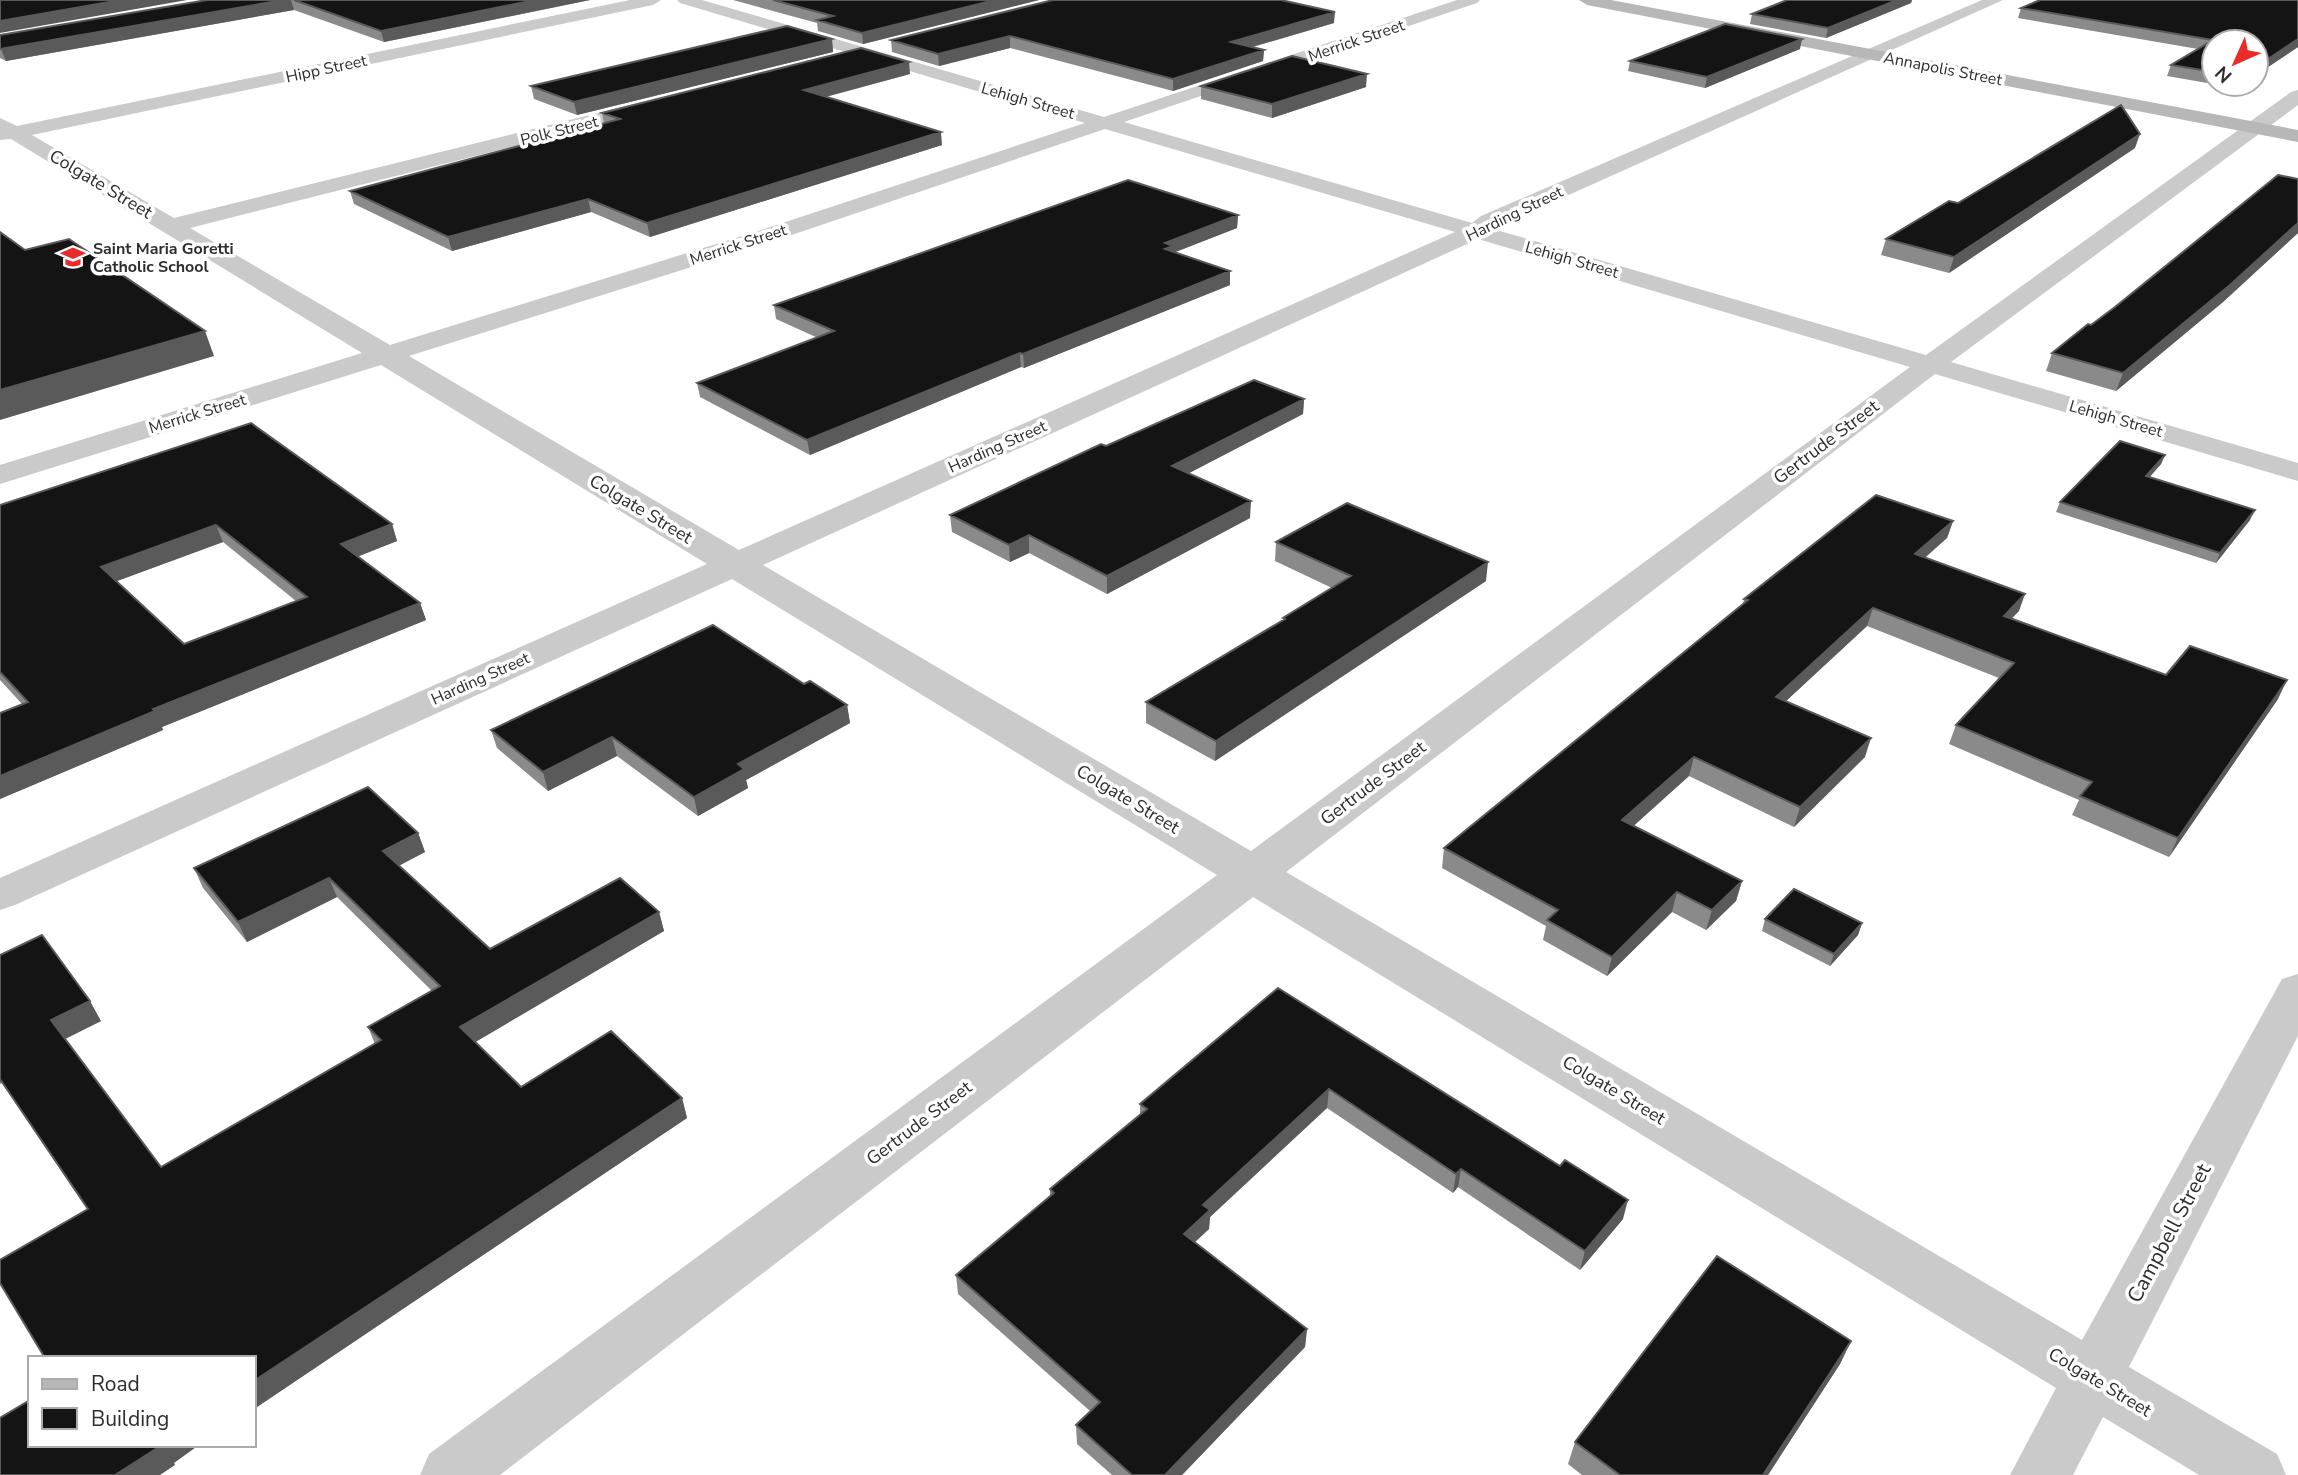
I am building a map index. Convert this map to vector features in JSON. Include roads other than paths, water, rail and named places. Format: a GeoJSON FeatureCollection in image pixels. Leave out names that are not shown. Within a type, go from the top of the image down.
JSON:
{"type":"FeatureCollection","features":[{"type":"Feature","properties":{"kind":"street","name":"Hipp Street"},"geometry":{"type":"LineString","coordinates":[[5,131],[653,0]]}},
{"type":"Feature","properties":{"kind":"street","name":"Lehigh Street"},"geometry":{"type":"LineString","coordinates":[[685,0],[2298,472]]}},
{"type":"Feature","properties":{"kind":"street","name":"Merrick Street"},"geometry":{"type":"LineString","coordinates":[[0,475],[763,237],[1472,0]]}},
{"type":"Feature","properties":{"kind":"street","name":"Annapolis Street"},"geometry":{"type":"LineString","coordinates":[[1587,0],[2298,136]]}},
{"type":"Feature","properties":{"kind":"street","name":"Harding Street"},"geometry":{"type":"LineString","coordinates":[[0,895],[1477,231],[1489,221],[1995,0]]}},
{"type":"Feature","properties":{"kind":"street"},"geometry":{"type":"LineString","coordinates":[[826,62],[895,44]]}},
{"type":"Feature","properties":{"kind":"street","name":"Gertrude Street"},"geometry":{"type":"LineString","coordinates":[[452,1475],[1931,364],[2298,96]]}},
{"type":"Feature","properties":{"kind":"street","name":"Polk Street"},"geometry":{"type":"LineString","coordinates":[[172,226],[679,99]]}},
{"type":"Feature","properties":{"kind":"street","name":"Colgate Street"},"geometry":{"type":"LineString","coordinates":[[5,131],[172,226],[383,355],[2255,1475]]}},
{"type":"Feature","properties":{"kind":"street","name":"Campbell Street"},"geometry":{"type":"LineString","coordinates":[[2041,1475],[2298,991]]}},
{"type":"Feature","properties":{"kind":"place","name":"Saint Maria Goretti Catholic School"},"geometry":{"type":"Point","coordinates":[73,257]}}]}
